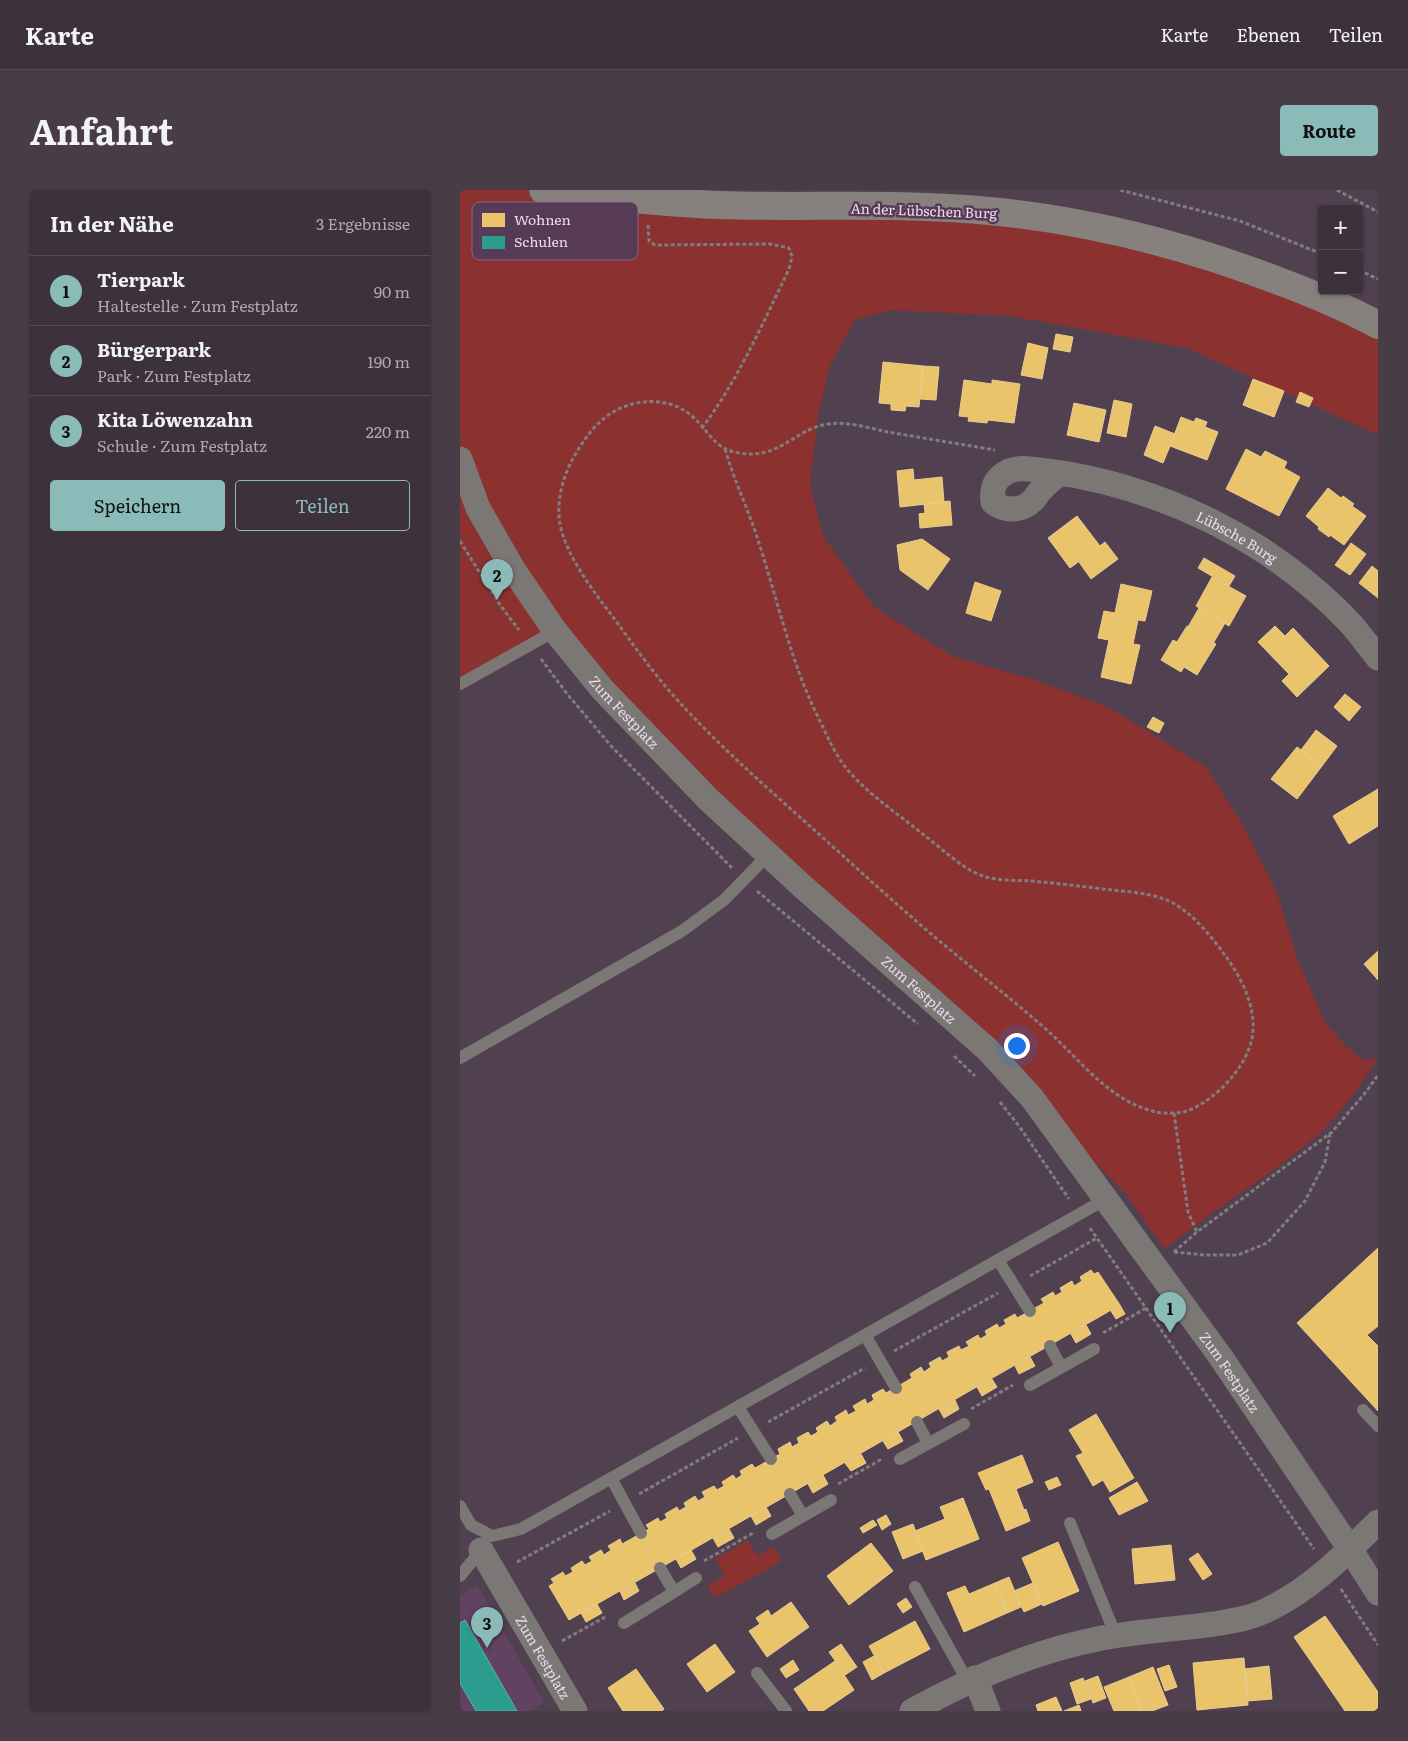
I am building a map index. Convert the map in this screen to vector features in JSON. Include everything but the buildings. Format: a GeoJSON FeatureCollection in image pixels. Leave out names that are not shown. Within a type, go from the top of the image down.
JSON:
{"type":"FeatureCollection","features":[{"type":"Feature","properties":{"kind":"street","name":"An der Lübschen Burg"},"geometry":{"type":"LineString","coordinates":[[543,190],[650,202],[720,205],[946,208],[1032,216],[1098,228],[1196,252],[1310,293],[1378,325]]}},
{"type":"Feature","properties":{"kind":"street","name":"Zum Festplatz"},"geometry":{"type":"LineString","coordinates":[[460,458],[478,508],[513,569],[555,631],[603,690],[709,800],[768,855],[987,1049],[1032,1098],[1106,1199],[1165,1258],[1220,1356],[1378,1593]]}},
{"type":"Feature","properties":{"kind":"street","name":"Lübsche Burg"},"geometry":{"type":"LineString","coordinates":[[1060,473],[1082,476],[1160,500],[1209,520],[1255,546],[1311,586],[1350,624],[1378,658]]}},
{"type":"Feature","properties":{"kind":"street"},"geometry":{"type":"LineString","coordinates":[[912,1711],[971,1680],[1067,1646],[1116,1636],[1194,1627],[1247,1617],[1294,1595],[1328,1570],[1378,1522]]}},
{"type":"Feature","properties":{"kind":"street","name":"Zum Festplatz"},"geometry":{"type":"LineString","coordinates":[[486,1543],[495,1573],[575,1711]]}},
{"type":"Feature","properties":{"kind":"street"},"geometry":{"type":"LineString","coordinates":[[971,1680],[988,1711]]}},
{"type":"Feature","properties":{"kind":"lane"},"geometry":{"type":"LineString","coordinates":[[460,684],[555,631]]}},
{"type":"Feature","properties":{"kind":"lane"},"geometry":{"type":"LineString","coordinates":[[460,1058],[682,931],[724,900],[768,855]]}},
{"type":"Feature","properties":{"kind":"lane"},"geometry":{"type":"LineString","coordinates":[[460,1576],[486,1543],[521,1529],[1106,1199]]}},
{"type":"Feature","properties":{"kind":"lane"},"geometry":{"type":"LineString","coordinates":[[998,1260],[1030,1311]]}},
{"type":"Feature","properties":{"kind":"lane"},"geometry":{"type":"LineString","coordinates":[[865,1335],[896,1388]]}},
{"type":"Feature","properties":{"kind":"lane"},"geometry":{"type":"LineString","coordinates":[[1030,1385],[1096,1343]]}},
{"type":"Feature","properties":{"kind":"lane"},"geometry":{"type":"LineString","coordinates":[[1050,1346],[1061,1367]]}},
{"type":"Feature","properties":{"kind":"lane"},"geometry":{"type":"LineString","coordinates":[[738,1406],[771,1459]]}},
{"type":"Feature","properties":{"kind":"lane"},"geometry":{"type":"LineString","coordinates":[[1363,1410],[1378,1426]]}},
{"type":"Feature","properties":{"kind":"lane"},"geometry":{"type":"LineString","coordinates":[[895,1457],[928,1444],[964,1418]]}},
{"type":"Feature","properties":{"kind":"lane"},"geometry":{"type":"LineString","coordinates":[[917,1422],[928,1444]]}},
{"type":"Feature","properties":{"kind":"lane"},"geometry":{"type":"LineString","coordinates":[[611,1478],[641,1533]]}},
{"type":"Feature","properties":{"kind":"lane"},"geometry":{"type":"LineString","coordinates":[[790,1494],[803,1516]]}},
{"type":"Feature","properties":{"kind":"lane"},"geometry":{"type":"LineString","coordinates":[[772,1534],[803,1516],[831,1494]]}},
{"type":"Feature","properties":{"kind":"lane"},"geometry":{"type":"LineString","coordinates":[[460,1506],[471,1525],[486,1543]]}},
{"type":"Feature","properties":{"kind":"lane"},"geometry":{"type":"LineString","coordinates":[[1070,1523],[1116,1636]]}},
{"type":"Feature","properties":{"kind":"lane"},"geometry":{"type":"LineString","coordinates":[[660,1568],[671,1587]]}},
{"type":"Feature","properties":{"kind":"lane"},"geometry":{"type":"LineString","coordinates":[[624,1623],[671,1587],[696,1578]]}},
{"type":"Feature","properties":{"kind":"lane"},"geometry":{"type":"LineString","coordinates":[[915,1587],[971,1680]]}},
{"type":"Feature","properties":{"kind":"lane"},"geometry":{"type":"LineString","coordinates":[[757,1673],[786,1711]]}},
{"type":"Feature","properties":{"kind":"path"},"geometry":{"type":"LineString","coordinates":[[1120,190],[1240,221],[1318,252]]}},
{"type":"Feature","properties":{"kind":"path"},"geometry":{"type":"LineString","coordinates":[[1339,190],[1378,212]]}},
{"type":"Feature","properties":{"kind":"path"},"geometry":{"type":"LineString","coordinates":[[650,202],[649,241],[655,246],[770,244],[789,248],[792,257],[789,269],[746,356],[717,409],[702,428]]}},
{"type":"Feature","properties":{"kind":"path"},"geometry":{"type":"LineString","coordinates":[[1363,272],[1378,279]]}},
{"type":"Feature","properties":{"kind":"path"},"geometry":{"type":"LineString","coordinates":[[692,415],[671,404],[648,401],[631,404],[615,410],[599,420],[571,461],[563,484],[559,520],[570,552],[601,601],[672,694],[725,748],[768,789],[941,942],[1023,1009],[1105,1085],[1129,1102],[1154,1112],[1174,1113],[1187,1111],[1206,1100],[1227,1083],[1241,1067],[1251,1047],[1254,1024],[1241,980],[1228,960],[1203,929],[1187,913],[1170,901],[1142,894],[982,876],[958,862],[865,788],[842,763],[812,706],[793,658],[756,534],[725,449]]}},
{"type":"Feature","properties":{"kind":"path"},"geometry":{"type":"LineString","coordinates":[[460,541],[500,605],[568,695],[612,747],[744,880],[831,954],[922,1027]]}},
{"type":"Feature","properties":{"kind":"path"},"geometry":{"type":"LineString","coordinates":[[948,1050],[979,1080]]}},
{"type":"Feature","properties":{"kind":"path"},"geometry":{"type":"LineString","coordinates":[[1129,1285],[1196,1232],[1330,1134],[1357,1104],[1378,1075]]}},
{"type":"Feature","properties":{"kind":"path"},"geometry":{"type":"LineString","coordinates":[[997,1099],[1019,1126],[1328,1570],[1378,1645]]}},
{"type":"Feature","properties":{"kind":"path"},"geometry":{"type":"LineString","coordinates":[[1174,1113],[1188,1212],[1196,1232]]}},
{"type":"Feature","properties":{"kind":"path"},"geometry":{"type":"LineString","coordinates":[[1165,1258],[1238,1255],[1267,1243],[1305,1201],[1325,1162],[1330,1134]]}},
{"type":"Feature","properties":{"kind":"path"},"geometry":{"type":"LineString","coordinates":[[495,1573],[1097,1238]]}},
{"type":"Feature","properties":{"kind":"path"},"geometry":{"type":"LineString","coordinates":[[1096,1343],[1146,1308]]}},
{"type":"Feature","properties":{"kind":"path"},"geometry":{"type":"LineString","coordinates":[[964,1418],[1015,1384]]}},
{"type":"Feature","properties":{"kind":"path"},"geometry":{"type":"LineString","coordinates":[[831,1494],[895,1457]]}},
{"type":"Feature","properties":{"kind":"path"},"geometry":{"type":"LineString","coordinates":[[671,1587],[758,1530]]}},
{"type":"Feature","properties":{"kind":"path"},"geometry":{"type":"LineString","coordinates":[[541,1653],[609,1615]]}},
{"type":"Feature","properties":{"kind":"shaded area"},"geometry":{"type":"Polygon","coordinates":[[[460,190],[543,190],[1098,228],[1378,325],[1378,435],[1187,348],[1011,316],[890,310],[855,320],[830,365],[818,416],[810,485],[823,536],[874,607],[952,656],[1032,679],[1108,707],[1207,768],[1245,829],[1276,890],[1298,961],[1326,1024],[1345,1045],[1363,1060],[1378,1058],[1352,1097],[1321,1133],[1165,1249],[1125,1193],[1032,1098],[801,885],[555,631],[460,680],[460,190]]]}},
{"type":"Feature","properties":{"kind":"shaded area"},"geometry":{"type":"Polygon","coordinates":[[[748,1540],[757,1556],[774,1547],[782,1561],[715,1598],[708,1586],[725,1576],[715,1559],[748,1540]]]}},
{"type":"Feature","properties":{"kind":"shaded area"},"geometry":{"type":"Polygon","coordinates":[[[477,1585],[544,1702],[530,1711],[460,1711],[460,1595],[477,1585]]]}},
{"type":"Feature","properties":{"kind":"place","name":"Bürgerpark"},"geometry":{"type":"Point","coordinates":[497,600]}},
{"type":"Feature","properties":{"kind":"place","name":"Tierpark"},"geometry":{"type":"Point","coordinates":[1170,1333]}},
{"type":"Feature","properties":{"kind":"place","name":"Kita Löwenzahn"},"geometry":{"type":"Point","coordinates":[487,1648]}}]}
